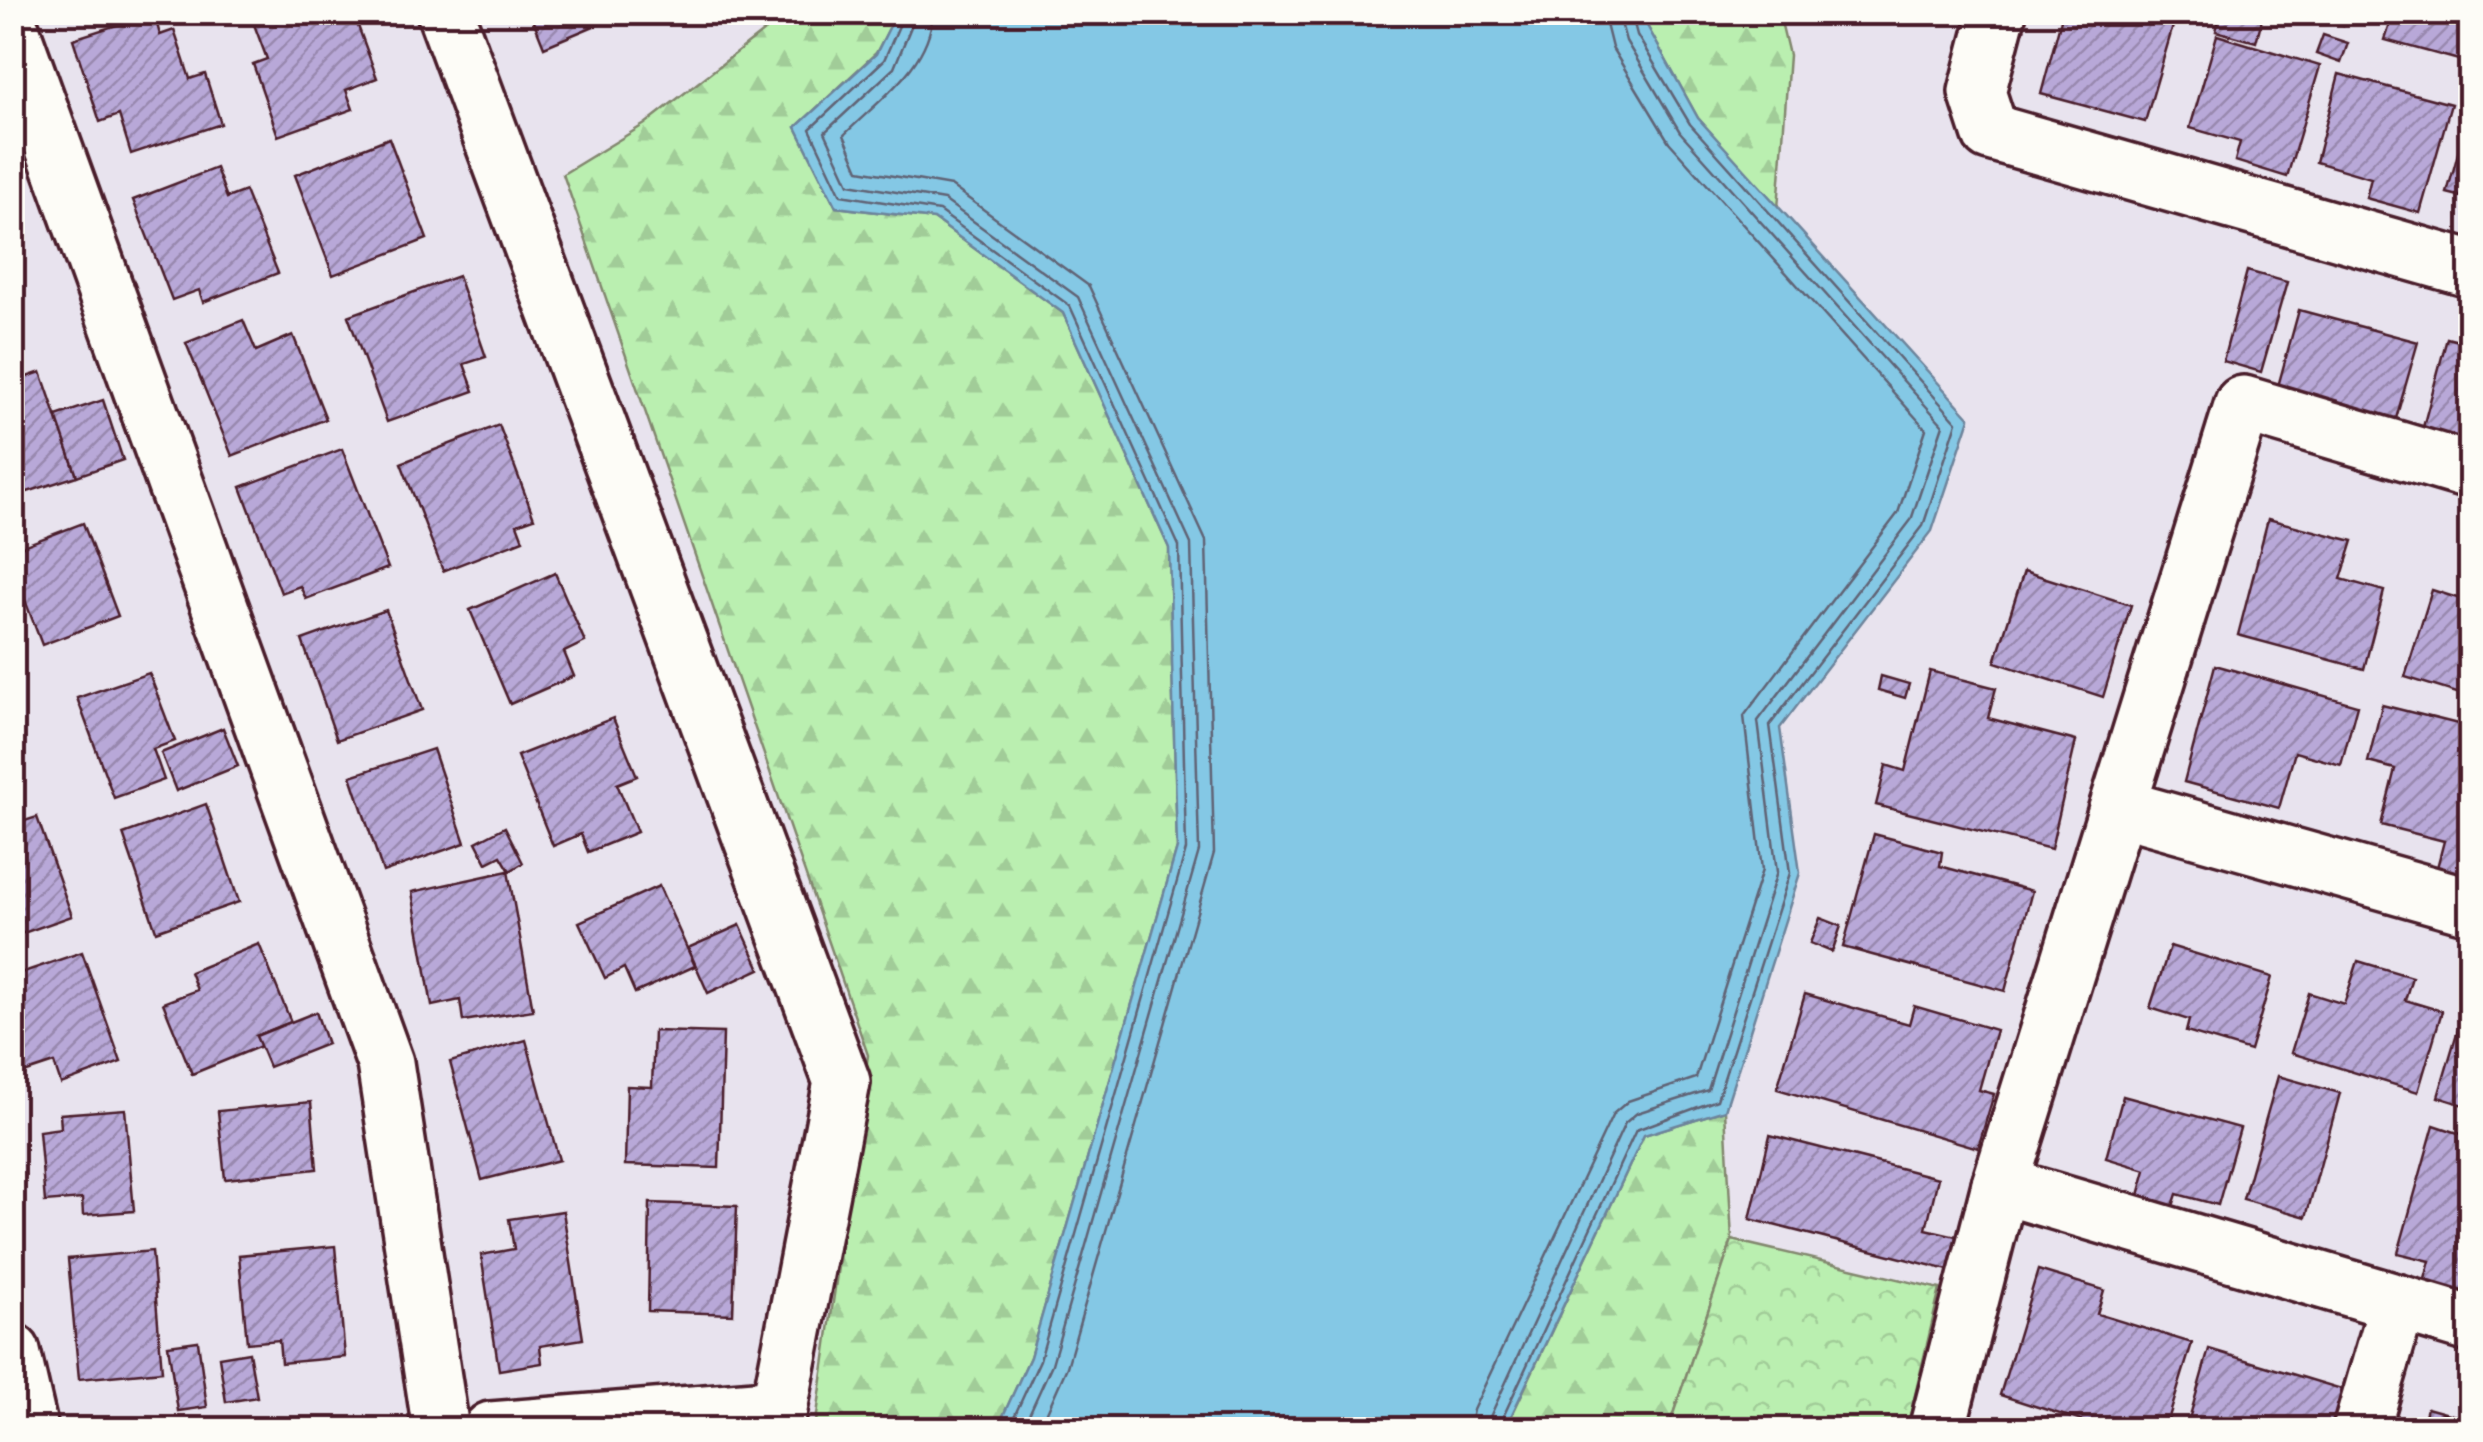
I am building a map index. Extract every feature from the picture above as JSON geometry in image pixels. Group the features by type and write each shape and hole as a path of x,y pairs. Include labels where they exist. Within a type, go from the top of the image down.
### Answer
{"street":[{"path":"445,12 842,1082 777,1418 491,1430"},
{"path":"1998,12 1977,92 1990,132 2470,269"},
{"path":"12,32 385,1063 441,1430"},
{"path":"1936,1430 2000,1186 2244,404 2470,471"},
{"path":"2118,807 2470,906"},
{"path":"2000,1186 2470,1324"},
{"path":"2360,1430 2398,1303"},
{"path":"12,1352 30,1430"}],"green space":[{"path":"779,13 897,13 876,53 796,127 836,207 934,219 1063,313 1169,548 1177,848 1030,1357 997,1429 815,1429 868,1055 563,174 645,124 777,21"},
{"path":"1640,13 1779,13 1789,55 1778,209 1698,118"},
{"path":"1725,1110 1732,1240 1668,1429 1505,1430 1644,1135"},
{"path":"1732,1240 1940,1289 1907,1429 1668,1429"}],"water":[{"path":"897,12 1640,13 1698,118 1970,418 1932,531 1780,728 1800,873 1725,1110 1644,1135 1505,1429 997,1429 1030,1357 1177,848 1169,548 1063,313 934,219 836,207 796,127 876,54"}],"building":[{"path":"268,12 332,12 335,18 353,12 377,78 346,90 353,109 278,136 253,64 267,59 252,19"},
{"path":"530,12 627,12 544,47"},
{"path":"2063,12 2153,12 2175,19 2145,122 2041,94"},
{"path":"2221,12 2262,19 2256,42 2216,31"},
{"path":"2301,12 2346,12 2343,25"},
{"path":"2394,12 2470,12 2470,63 2385,40"},
{"path":"154,13 160,35 174,30 190,79 205,74 221,124 131,154 119,115 100,122 73,39"},
{"path":"2217,35 2320,66 2287,177 2235,161 2240,142 2190,128"},
{"path":"2323,35 2348,43 2341,63 2316,54"},
{"path":"2339,74 2451,104 2420,213 2366,198 2371,178 2316,162"},
{"path":"2470,110 2470,199 2447,193"},
{"path":"389,138 427,239 333,275 295,175"},
{"path":"216,168 227,198 245,191 278,273 203,302 199,290 172,300 133,200"},
{"path":"2247,271 2287,282 2261,372 2223,361"},
{"path":"458,276 486,357 464,364 474,391 387,422 348,316"},
{"path":"2299,310 2418,342 2395,422 2277,390"},
{"path":"243,320 256,351 293,335 326,419 232,456 186,343"},
{"path":"2447,338 2470,344 2470,445 2422,431"},
{"path":"41,372 77,476 12,497 12,382"},
{"path":"103,400 123,460 77,476 56,416"},
{"path":"499,425 534,518 517,524 523,540 443,571 401,463"},
{"path":"342,449 388,568 306,599 300,586 281,593 241,487"},
{"path":"2268,519 2353,541 2341,579 2384,591 2364,669 2238,635"},
{"path":"83,523 118,616 42,645 12,566 12,550"},
{"path":"2024,571 2131,605 2103,697 1995,662"},
{"path":"555,573 585,642 564,652 574,676 510,704 470,610"},
{"path":"2432,590 2470,602 2470,697 2405,677"},
{"path":"386,610 422,710 337,740 302,640"},
{"path":"2215,665 2357,705 2341,765 2295,752 2279,808 2184,782"},
{"path":"1930,671 1996,688 1988,718 2076,741 2051,849 1876,805 1886,765 1905,771"},
{"path":"149,673 175,741 153,749 164,780 114,798 77,698"},
{"path":"1881,676 1909,684 1905,698 1878,690"},
{"path":"2382,705 2470,727 2470,888 2434,879 2444,841 2381,825 2395,769 2368,762"},
{"path":"613,718 637,776 617,784 637,832 588,852 581,834 553,846 517,756"},
{"path":"223,728 238,766 176,791 161,753"},
{"path":"433,749 465,843 383,872 351,776"},
{"path":"206,804 239,902 156,931 123,834"},
{"path":"37,817 72,916 12,937 12,825"},
{"path":"505,827 523,863 510,871 501,856 487,863 476,842"},
{"path":"1874,834 1942,852 1940,866 2032,891 2005,991 1843,947"},
{"path":"508,871 533,1010 463,1021 460,1000 432,1006 412,892"},
{"path":"659,886 695,966 635,993 624,968 605,978 579,922"},
{"path":"1820,918 1841,926 1832,952 1810,943"},
{"path":"740,925 760,969 708,993 688,948"},
{"path":"259,944 291,1022 256,1036 261,1046 192,1074 163,1003 197,990 190,972"},
{"path":"2170,946 2272,977 2250,1051 2186,1032 2189,1020 2150,1008"},
{"path":"82,952 121,1062 61,1084 54,1063 12,1077 12,976"},
{"path":"2358,961 2412,977 2405,1000 2442,1011 2418,1092 2291,1053 2309,993 2344,1004"},
{"path":"1805,994 1909,1024 1914,1006 1996,1030 1979,1090 1994,1094 1978,1148 1777,1089"},
{"path":"2464,1009 2470,1011 2470,1107 2438,1097"},
{"path":"316,1012 327,1044 269,1067 256,1036"},
{"path":"654,1031 723,1033 719,1168 625,1165 627,1086 652,1087"},
{"path":"526,1040 559,1160 482,1180 450,1062"},
{"path":"2278,1076 2340,1093 2306,1217 2243,1199"},
{"path":"2123,1096 2240,1128 2218,1205 2177,1194 2172,1209 2138,1199 2146,1170 2106,1158"},
{"path":"311,1102 317,1169 225,1179 218,1111"},
{"path":"125,1109 134,1211 83,1215 82,1199 45,1202 39,1131 61,1128 60,1114"},
{"path":"2434,1125 2470,1137 2470,1304 2422,1290 2430,1261 2398,1253"},
{"path":"1770,1135 1938,1178 1926,1229 1956,1236 1948,1270 1750,1219"},
{"path":"650,1203 737,1206 733,1314 648,1311"},
{"path":"563,1211 583,1339 540,1346 542,1363 499,1370 481,1255 514,1249 509,1219"},
{"path":"335,1246 345,1357 281,1363 279,1340 247,1343 239,1255"},
{"path":"152,1251 162,1371 79,1379 68,1259"},
{"path":"2038,1270 2104,1290 2097,1314 2192,1343 2165,1430 2110,1430 2000,1395"},
{"path":"198,1341 207,1407 178,1411 168,1345"},
{"path":"2209,1349 2355,1393 2344,1430 2186,1430"},
{"path":"249,1352 257,1397 226,1402 219,1357"},
{"path":"2427,1408 2470,1420 2470,1430 2421,1430"}]}
